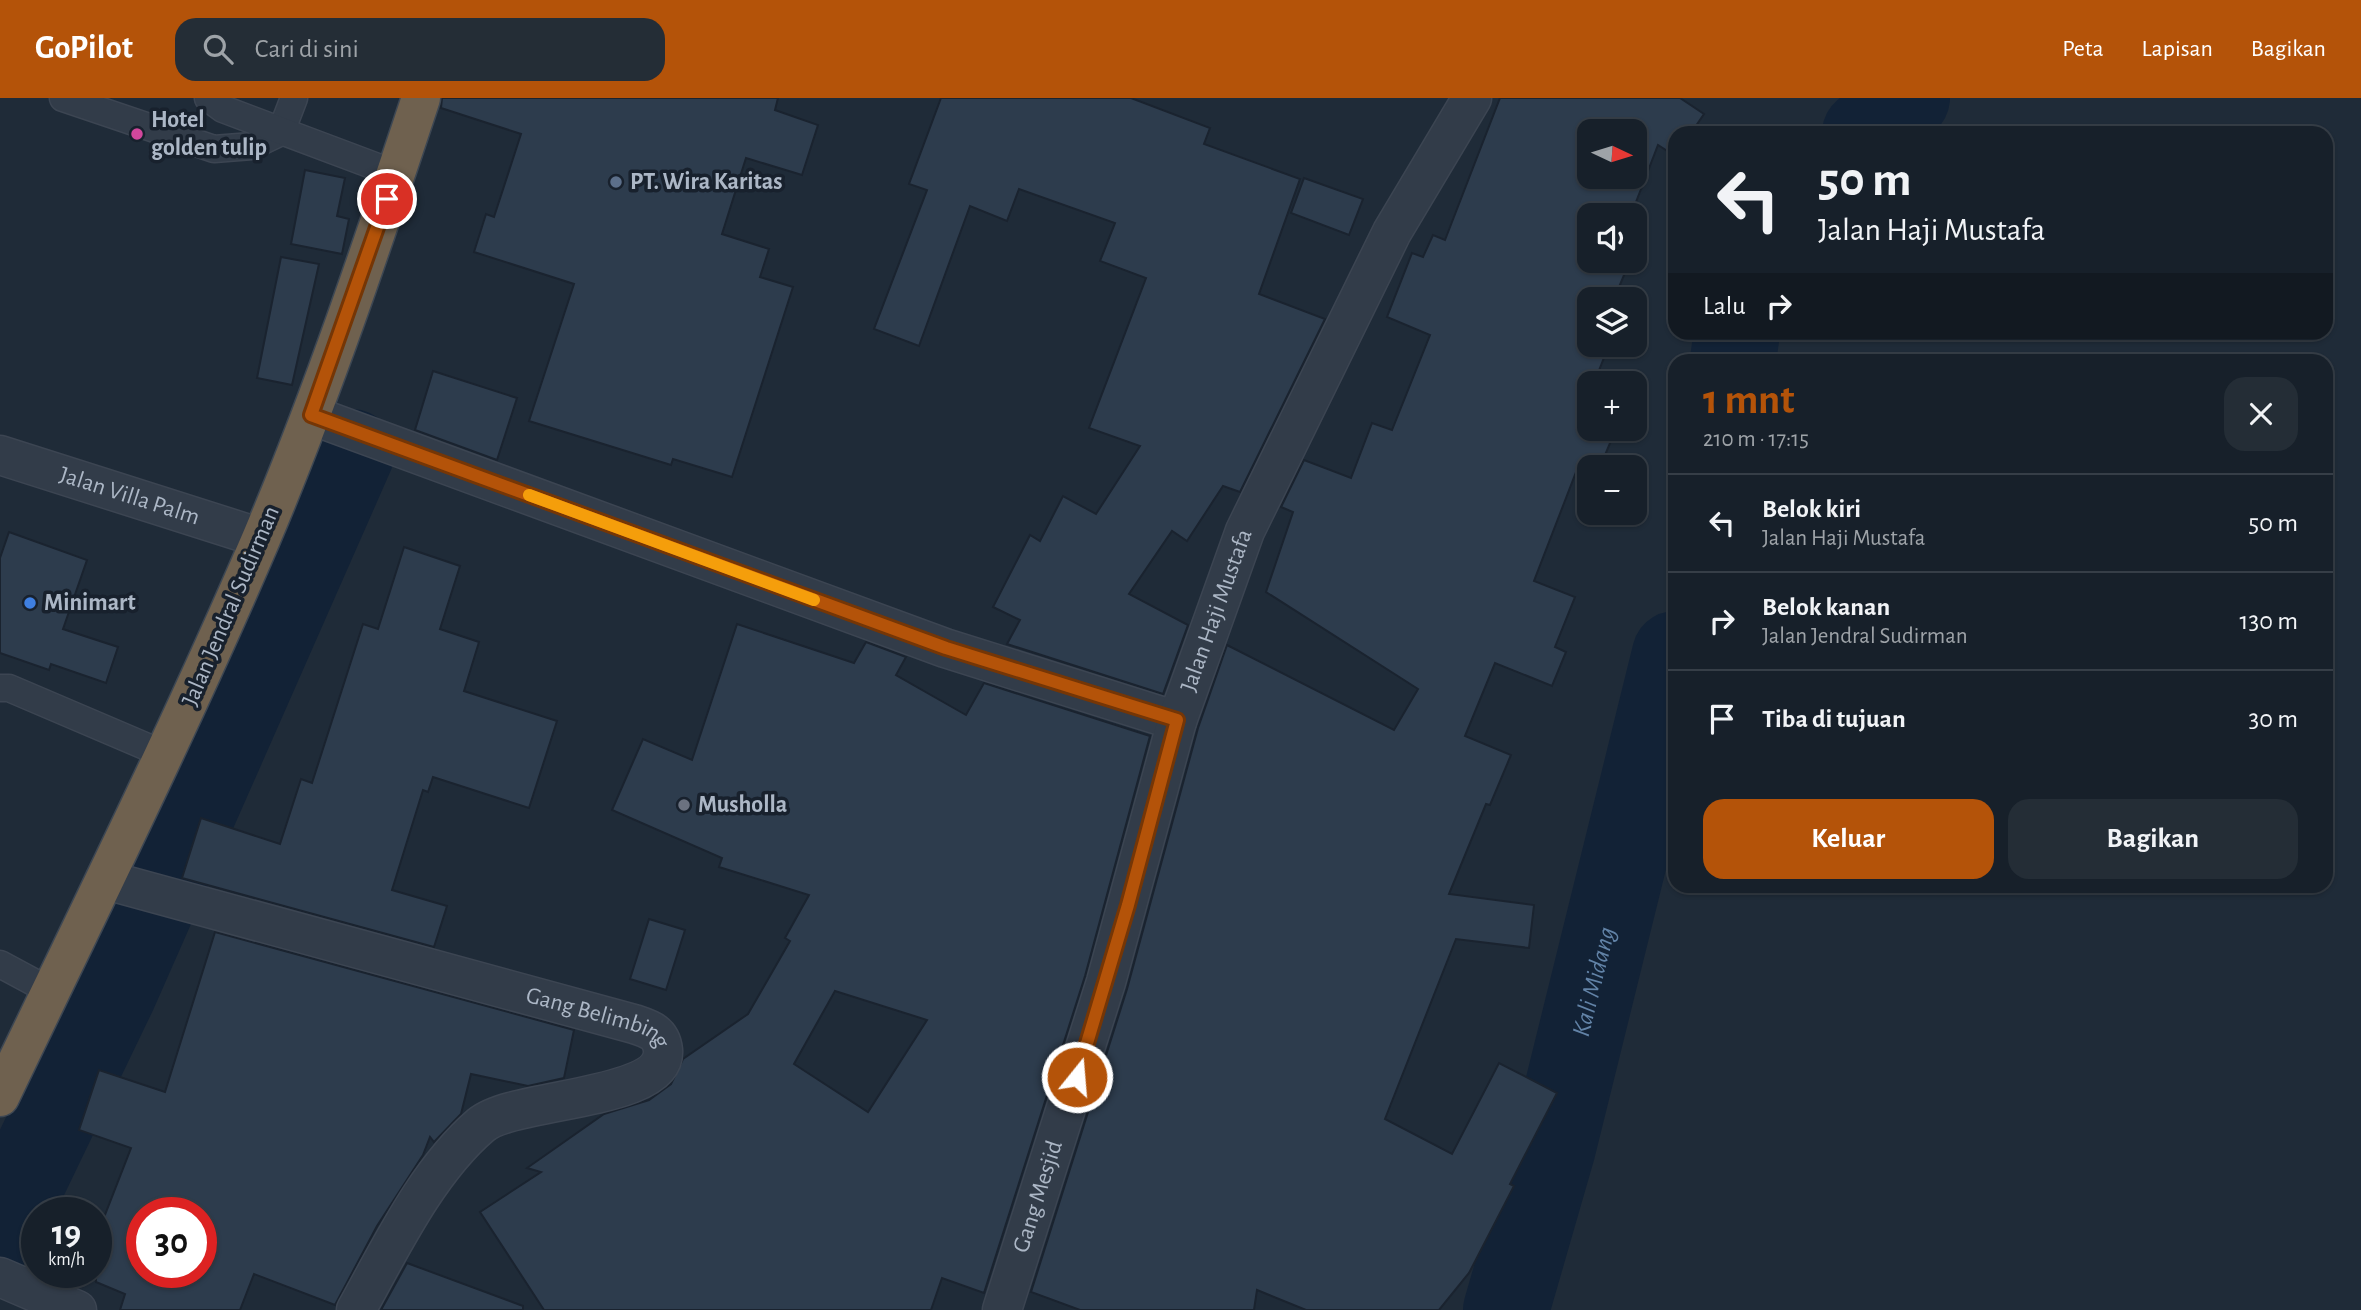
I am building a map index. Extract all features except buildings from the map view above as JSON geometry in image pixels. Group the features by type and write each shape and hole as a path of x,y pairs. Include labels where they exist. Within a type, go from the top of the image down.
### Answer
{"highway":[{"name":"Jalan Jendral Sudirman","path":"0,1097 10,1053 52,992 166,755 261,538 311,415 421,98"}],"street":[{"name":"Jalan Haji Mustafa","path":"311,415 946,648 1177,720 1245,531 1298,419 1392,233 1472,98"},
{"name":"Jalan Villa Palm","path":"0,455 261,538"},
{"name":"Gang Mesjid","path":"1002,1310 1106,982 1177,720"},
{"name":"Gang Belimbing","path":"106,880 634,1024 654,1031 662,1041 663,1054 657,1069 626,1087 515,1108 494,1115 479,1126 451,1158 405,1222 356,1310"},
{"path":"0,1277 77,1310"}],"lane":[{"path":"62,98 214,149 252,146 281,132 294,98"},
{"path":"208,98 223,109 396,174"},
{"path":"0,688 9,688 166,755"},
{"path":"0,964 52,992"}],"waterway":[{"name":"Kali Midang","path":"1873,126 1907,98"},
{"name":"Kali Midang","path":"1734,354 1736,340"},
{"path":"0,1229 115,990 352,452"},
{"name":"Kali Midang","path":"1506,1310 1553,1147 1668,682"}],"slow traffic":[{"path":"529,495 814,600"}],"place":[{"name":"Hotel golden tulip","path":"137,134"},
{"name":"PT. Wira Karitas","path":"616,182"},
{"name":"Minimart","path":"30,603"},
{"name":"Musholla","path":"684,805"}],"route":[{"path":"387,199 311,415 946,648 1177,720 1128,905 1077,1077"}]}
